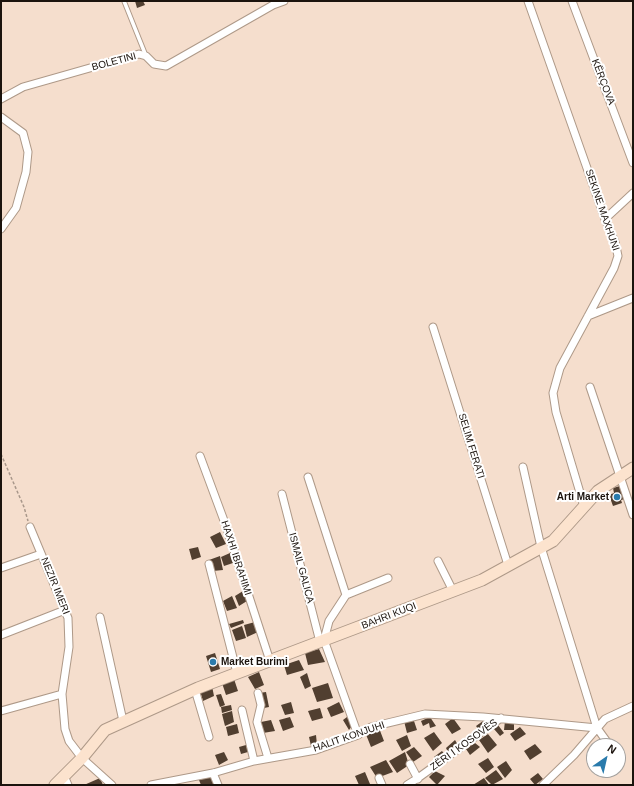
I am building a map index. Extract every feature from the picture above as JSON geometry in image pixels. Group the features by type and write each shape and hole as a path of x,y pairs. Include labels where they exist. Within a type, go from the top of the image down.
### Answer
{"street":[{"name":"BOLETINI","path":"1,99 23,87 139,54 146,56 154,64 166,66 273,5 284,1"},
{"name":"SEKINE MAXHUNI","path":"528,1 605,219 615,242 618,256 614,268 560,368 553,393 556,412 584,506"},
{"name":"KËRÇOVA","path":"572,1 633,163"},
{"path":"1,118 23,133 28,152 26,172 16,208 1,228"},
{"path":"605,219 633,193"},
{"path":"588,316 633,298"},
{"name":"SELIM FERATI","path":"434,327 508,566"},
{"path":"590,387 619,478 633,515"},
{"name":"HAXHI IBRAHIMI","path":"200,456 226,526 270,661"},
{"path":"523,467 541,547 597,728 604,738"},
{"name":"BAHRI KUQI","path":"55,785 66,781 82,758 105,730 198,688 482,580 508,566 553,541 598,491 633,468"},
{"path":"308,477 346,595"},
{"name":"ISMAIL GALICA","path":"282,494 322,641 358,735"},
{"name":"NEZIR IMERI","path":"30,527 68,618 69,647 62,694 65,729 69,741 82,758 112,785"},
{"path":"1,568 41,554"},
{"path":"438,561 453,591"},
{"path":"209,564 237,673"},
{"path":"322,641 329,621 346,595 388,578"},
{"path":"1,634 65,610"},
{"path":"100,617 123,722"},
{"path":"198,688 196,693 209,737"},
{"path":"258,693 261,705 257,722 268,758"},
{"path":"1,711 62,694"},
{"path":"542,785 574,755 605,719 633,706"},
{"path":"242,710 254,761"},
{"name":"HALIT KONJUHI","path":"151,785 213,773 268,758 316,750 358,735 371,727 425,714 501,718 597,728"},
{"name":"ZËRI I KOSOVËS","path":"407,785 501,718"},
{"path":"409,765 416,780"},
{"path":"213,773 218,785"}],"lane":[{"path":"124,1 146,56"}],"path":[{"path":"1,454 24,507 30,527"}],"building":[{"path":"135,1 143,1 145,5 137,8"},
{"name":"Arti Market","path":"620,486 625,499 621,500 622,503 613,506 609,495 614,493 613,488"},
{"path":"220,532 226,544 216,548 210,537"},
{"path":"198,547 201,557 192,560 189,549"},
{"path":"230,553 233,563 224,566 221,557"},
{"path":"220,556 223,570 213,571 209,560"},
{"path":"243,591 247,601 239,606 235,596"},
{"path":"232,596 237,608 227,611 223,601"},
{"path":"243,620 244,623 231,628 229,624"},
{"path":"255,622 258,632 247,637 244,625"},
{"path":"242,626 246,638 236,641 232,630"},
{"path":"319,649 325,662 308,665 305,653"},
{"name":"Market Burimi","path":"215,653 220,669 211,672 206,656"},
{"path":"299,660 304,670 287,675 284,665"},
{"path":"259,672 264,685 255,689 248,677"},
{"path":"307,673 311,686 305,689 300,677"},
{"path":"234,679 238,691 226,695 222,683"},
{"path":"328,683 333,698 317,702 312,688"},
{"path":"212,686 214,696 203,701 200,691"},
{"path":"266,692 269,707 264,708 259,693"},
{"path":"221,694 225,705 220,707 216,695"},
{"path":"291,702 294,713 285,715 281,705"},
{"path":"339,702 344,712 331,717 327,708"},
{"path":"231,705 232,710 222,713 221,707"},
{"path":"320,708 323,718 312,721 308,711"},
{"path":"232,711 234,722 225,726 222,714"},
{"path":"290,717 294,727 283,731 279,720"},
{"path":"347,717 352,726 349,730 343,720"},
{"path":"430,717 436,726 430,728 429,723 423,726 421,721"},
{"path":"413,718 417,730 407,733 404,721"},
{"path":"453,718 461,729 452,734 445,724"},
{"path":"271,720 275,731 263,733 261,722"},
{"path":"483,721 486,725 479,730 476,726"},
{"path":"505,721 514,722 514,730 504,730"},
{"path":"237,724 239,733 228,736 226,727"},
{"path":"498,725 504,733 500,736 494,729"},
{"path":"520,727 526,734 515,741 510,734"},
{"path":"379,728 384,741 371,747 365,732"},
{"path":"434,732 442,743 433,751 424,738"},
{"path":"488,734 497,745 488,753 479,740"},
{"path":"316,735 317,745 311,746 309,737"},
{"path":"407,735 411,746 402,751 396,740"},
{"path":"455,740 458,745 448,752 446,748"},
{"path":"475,743 480,747 470,755 466,749"},
{"path":"535,744 542,752 530,760 524,751"},
{"path":"246,745 248,752 241,754 239,747"},
{"path":"414,747 422,756 413,762 406,752"},
{"path":"442,751 445,755 437,760 434,757"},
{"path":"224,752 228,760 219,765 215,755"},
{"path":"405,752 409,765 397,773 389,761"},
{"path":"488,758 494,767 486,773 478,764"},
{"path":"386,760 393,772 377,778 370,767"},
{"path":"506,761 512,770 505,778 497,767"},
{"path":"496,770 503,779 492,785 485,778"},
{"path":"435,771 445,776 437,785 429,777"},
{"path":"365,772 370,784 359,785 355,776"},
{"path":"538,773 543,779 535,785 530,779"},
{"path":"211,777 214,785 201,785 199,780"},
{"path":"100,778 103,785 84,785"},
{"path":"484,778 489,785 473,785"}],"place":[{"name":"Arti Market","path":"617,497"},
{"name":"Market Burimi","path":"213,662"}]}
